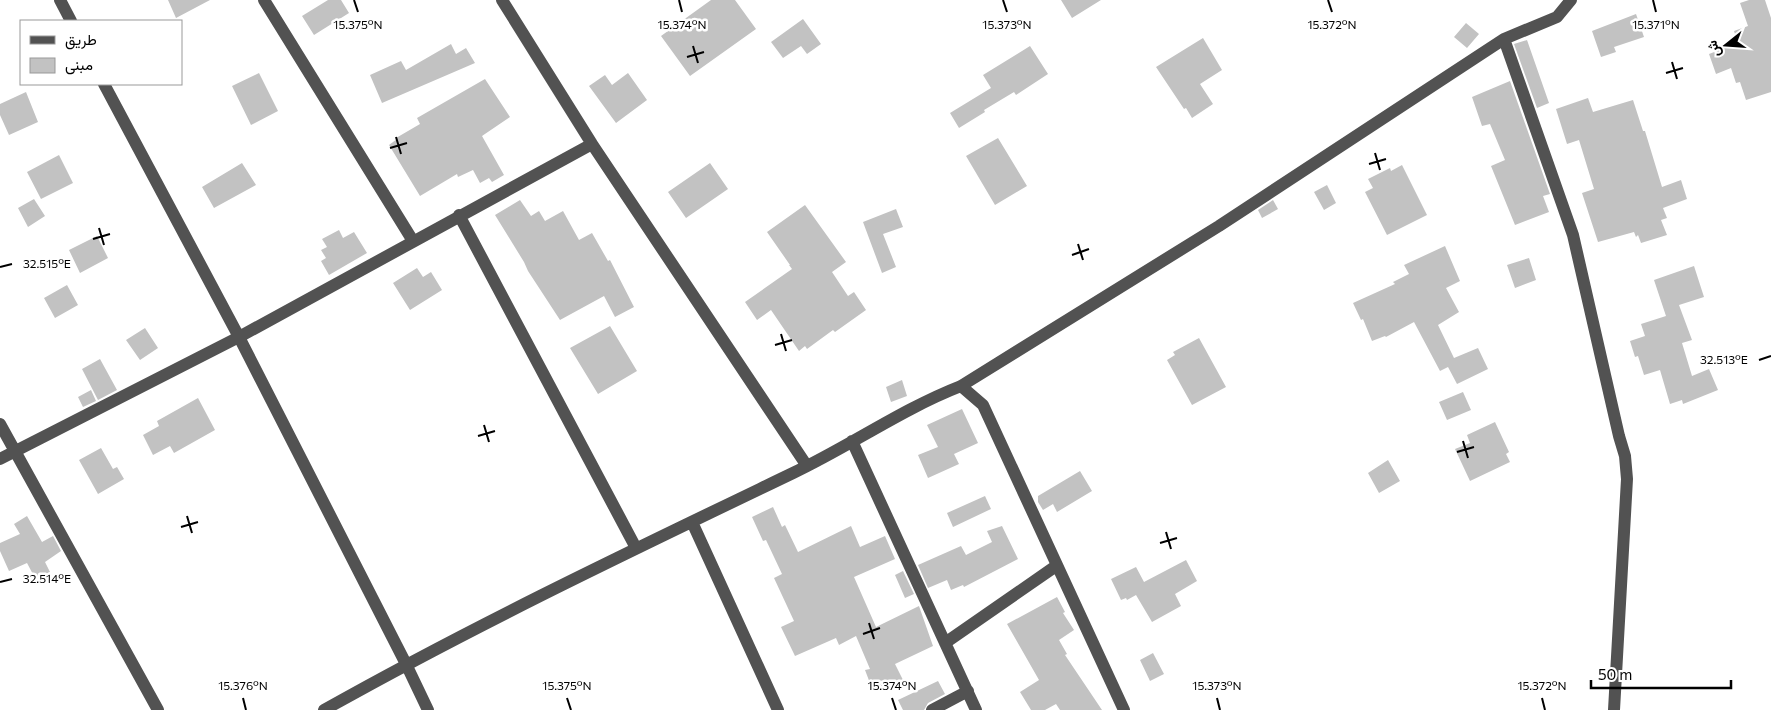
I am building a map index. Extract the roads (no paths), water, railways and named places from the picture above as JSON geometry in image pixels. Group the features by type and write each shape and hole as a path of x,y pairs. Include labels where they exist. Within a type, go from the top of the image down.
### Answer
{"street":[{"path":"60,0 70,20"},
{"path":"264,0 413,241"},
{"path":"502,0 592,144 807,466"},
{"path":"324,710 406,664 636,548 807,466 936,396 961,386 1219,226 1504,39 1557,17 1571,0"},
{"path":"1504,39 1572,234 1625,456 1627,479 1614,710"},
{"path":"105,85 239,337 428,710"},
{"path":"0,459 239,337 592,144"},
{"path":"459,216 636,548"},
{"path":"961,386 983,405 1124,710"},
{"path":"0,424 158,710"},
{"path":"852,441 976,710"},
{"path":"692,522 778,710"},
{"path":"945,643 1056,566"},
{"path":"932,710 968,691"}]}
